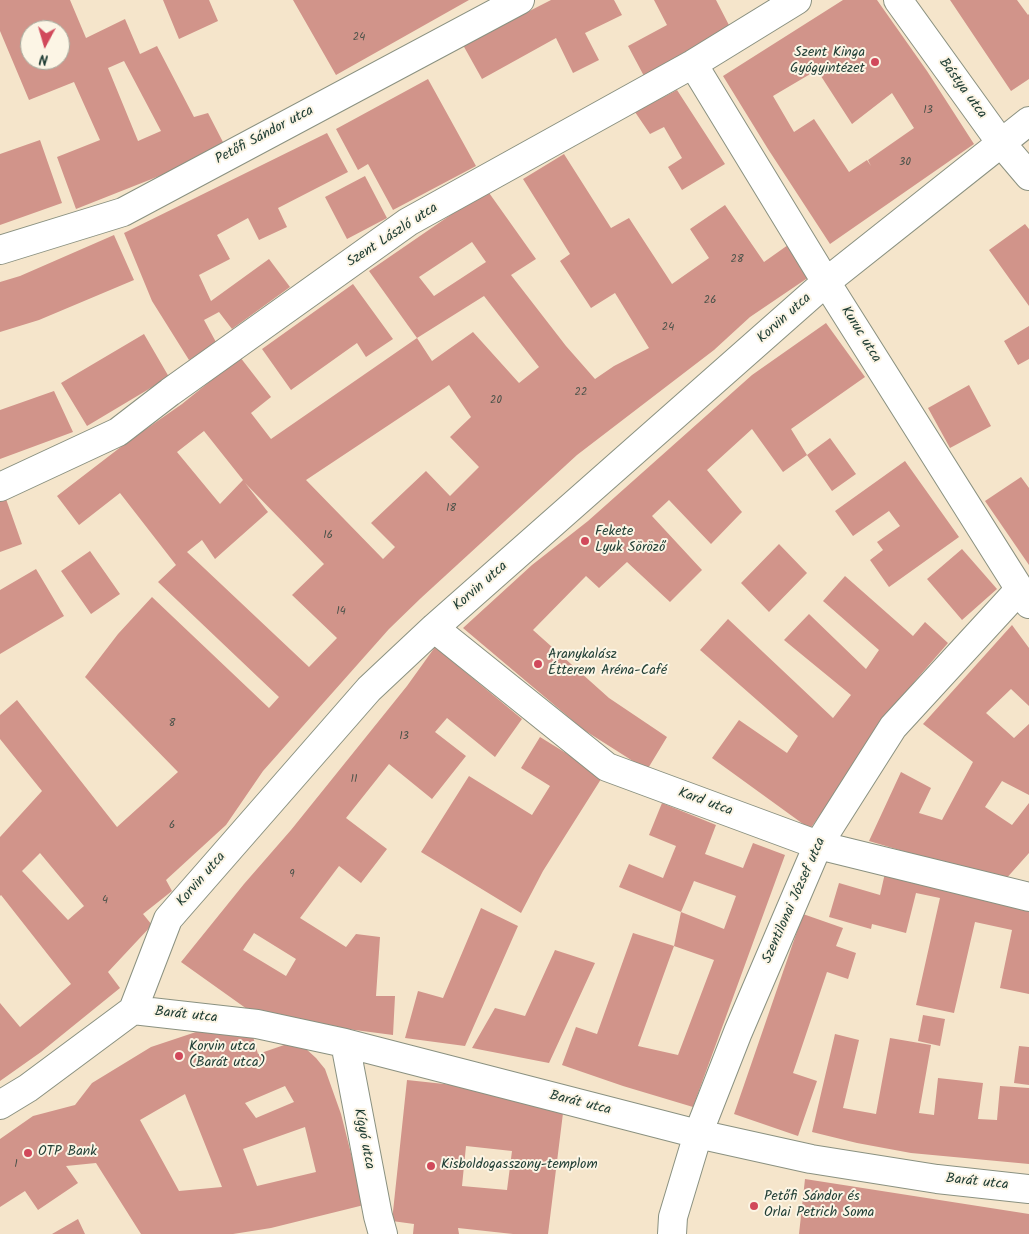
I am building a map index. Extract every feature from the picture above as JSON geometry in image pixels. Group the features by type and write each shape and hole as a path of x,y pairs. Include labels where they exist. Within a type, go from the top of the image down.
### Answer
{"street":[{"name":"Petőfi Sándor utca","path":"0,250 123,212 520,0"},
{"name":"Szent László utca","path":"0,487 118,432 170,392 408,222 693,64 797,0"},
{"name":"Bástya utca","path":"898,0 1000,143 1029,176"},
{"name":"Kuruc utca","path":"693,64 826,282 1024,597"},
{"name":"Korvin utca","path":"133,1010 168,919 369,689 434,628 826,282 1029,122"},
{"name":"Szentilonai József utca","path":"672,1234 673,1217 698,1134 738,1032 818,845 893,727 1024,597"},
{"name":"Kard utca","path":"434,628 607,766 818,845 1025,890"},
{"name":"Barát utca","path":"133,1010 257,1024 345,1044 698,1134 821,1160 937,1179 1029,1189"},
{"path":"0,1106 28,1088 133,1010"},
{"name":"Kígyó utca","path":"345,1044 378,1216 378,1233"}],"building":[{"path":"0,0 70,0 86,38 125,19 140,54 157,46 194,117 208,113 224,144 177,169 76,209 57,157 100,140 74,82 29,100 0,31","holes":["124,61 161,131 138,141 108,68"]},
{"path":"163,0 209,0 218,21 179,39"},
{"path":"293,0 469,0 336,75"},
{"path":"551,0 614,0 622,15 585,33 599,60 573,73 556,38 482,79 463,45"},
{"path":"654,0 716,0 731,29 644,76 628,46 667,25"},
{"path":"843,0 877,0 927,71 974,144 830,244 723,76","holes":["817,70 852,124 892,93 914,128 868,160 871,166 867,160 849,172 814,119 794,132 773,96"]},
{"path":"950,0 1017,0 1029,14 1029,79 1011,91"},
{"path":"428,79 476,166 393,210 368,164 358,170 336,129"},
{"path":"677,90 725,164 682,190 668,167 682,158 664,127 650,134 635,112"},
{"path":"327,133 348,172 278,208 287,227 259,240 248,218 217,235 230,259 199,275 211,301 269,259 290,287 232,329 219,312 204,320 217,344 189,360 152,301 124,233"},
{"path":"40,140 62,203 0,225 0,154"},
{"path":"564,154 611,228 629,218 672,284 709,258 690,229 725,205 764,262 788,245 809,277 750,317 714,350 577,455 389,629 263,771 226,825 166,880 172,891 143,914 152,925 108,972 120,988 41,1052 0,1081 0,1003 20,1027 71,984 0,896 0,837 42,791 0,739 0,715 17,700 117,827 178,772 85,677 118,634 152,597 269,708 279,697 158,582 176,565 120,493 79,525 57,496 126,443 182,404 240,357 271,397 251,413 271,439 417,338 369,271 487,190 536,259 511,275 566,346 595,379 614,366 649,348 615,293 591,308 560,261 570,254 523,179","holes":["472,242 486,262 434,296 419,277","484,296 539,367 519,383 473,332 432,361 417,338","449,385 471,417 450,437 479,467 450,496 426,471 371,523 395,547 383,559 306,480","204,431 243,480 220,504 177,452","245,483 324,564 292,595 337,638 309,667 187,552 202,540 215,559 268,512","40,853 84,906 68,920 22,871"]},
{"path":"365,176 387,218 347,239 325,197"},
{"path":"1025,224 1029,229 1029,306 989,250"},
{"path":"114,235 134,280 39,320 0,332 0,282 20,276"},
{"path":"353,284 393,339 366,357 357,343 291,390 262,349"},
{"path":"826,323 865,377 791,429 807,455 783,472 752,429 707,470 742,512 711,544 669,500 652,516 702,570 670,602 627,562 599,588 586,576 533,630 609,698 667,737 647,770 584,730 463,628 532,565 588,521 752,375"},
{"path":"1029,326 1029,359 1018,365 1004,341"},
{"path":"144,334 169,377 87,426 61,383"},
{"path":"969,385 991,426 950,448 928,408"},
{"path":"54,391 73,432 0,459 0,410"},
{"path":"830,438 856,474 832,491 807,455"},
{"path":"905,461 959,537 889,587 870,560 883,550 877,542 900,526 889,511 853,536 835,511"},
{"path":"1021,477 1029,488 1029,565 985,501"},
{"path":"6,499 22,544 0,552 0,501"},
{"path":"779,544 807,573 769,612 741,583"},
{"path":"962,549 997,589 962,620 927,579"},
{"path":"90,551 120,594 91,614 61,571"},
{"path":"36,569 64,616 0,654 0,590"},
{"path":"845,576 913,636 925,622 948,643 915,681 810,829 712,758 739,720 787,753 798,736 700,650 728,619 833,718 851,695 784,640 809,614 866,669 879,650 823,601"},
{"path":"1012,625 1029,648 1029,706 1011,689 986,713 1014,738 1029,724 1029,795 1002,781 985,807 1012,825 1029,803 1029,853 1004,881 869,841 901,772 931,788 919,813 942,820 973,762 923,724"},
{"path":"435,647 522,719 495,757 447,718 435,732 466,756 432,799 389,764 346,818 387,849 361,883 339,866 300,918 346,947 356,934 380,937 376,996 395,996 393,1035 309,1024 254,1014 181,962 407,686","holes":["254,933 296,959 286,976 243,950"]},
{"path":"540,737 603,776 543,871 521,913 421,852 469,776 532,815 550,786 521,768"},
{"path":"662,803 716,825 705,854 743,868 753,843 785,855 693,1107 562,1065 576,1027 597,1034 633,933 674,946 681,912 619,887 629,864 663,878 676,846 649,835","holes":["694,881 736,896 724,929 681,912","674,946 714,960 678,1055 638,1046"]},
{"path":"885,873 1029,908 1029,994 1000,988 1012,930 975,922 954,1013 916,1005 940,898 916,893 906,933 872,924 871,929 829,917 839,883 880,895"},
{"path":"481,908 518,926 465,1046 405,1038 418,991 443,998"},
{"path":"803,914 843,928 836,946 856,953 848,979 827,972 793,1073 817,1081 798,1136 734,1114"},
{"path":"555,950 595,963 549,1063 472,1048 495,1008 525,1016"},
{"path":"923,1015 945,1019 940,1046 918,1041"},
{"path":"202,1030 252,1033 258,1054 290,1043 305,1048 325,1069 341,1114 364,1205 271,1228 233,1234 141,1234 96,1163 66,1166 78,1183 38,1210 25,1191 0,1207 0,1139 33,1116 75,1105 92,1083 151,1047","holes":["285,1086 294,1102 256,1118 245,1103","185,1094 222,1187 179,1191 140,1120","305,1127 316,1172 257,1186 243,1149"]},
{"path":"835,1034 859,1040 843,1108 876,1114 890,1038 931,1045 919,1113 934,1115 938,1078 983,1083 978,1119 997,1120 1000,1086 1029,1088 1029,1164 911,1153 812,1132"},
{"path":"1019,1046 1029,1047 1029,1085 1014,1083"},
{"path":"407,1080 472,1087 564,1105 548,1234 513,1234 458,1228 459,1234 413,1234 414,1224 392,1221","holes":["466,1146 512,1151 507,1190 462,1186"]},
{"path":"805,1179 1029,1214 1029,1234 799,1234"},
{"path":"78,1219 85,1234 52,1234"}],"place":[{"name":"Szent Kinga Gyógyintézet","path":"875,62"},
{"name":"Fekete Lyuk Söröző","path":"585,541"},
{"name":"Aranykalász Étterem Aréna-Café","path":"538,664"},
{"name":"Korvin utca (Barát utca)","path":"179,1056"},
{"name":"OTP Bank","path":"28,1153"},
{"name":"Kisboldogasszony-templom","path":"431,1166"},
{"name":"Petőfi Sándor és Orlai Petrich Soma","path":"754,1206"}]}
